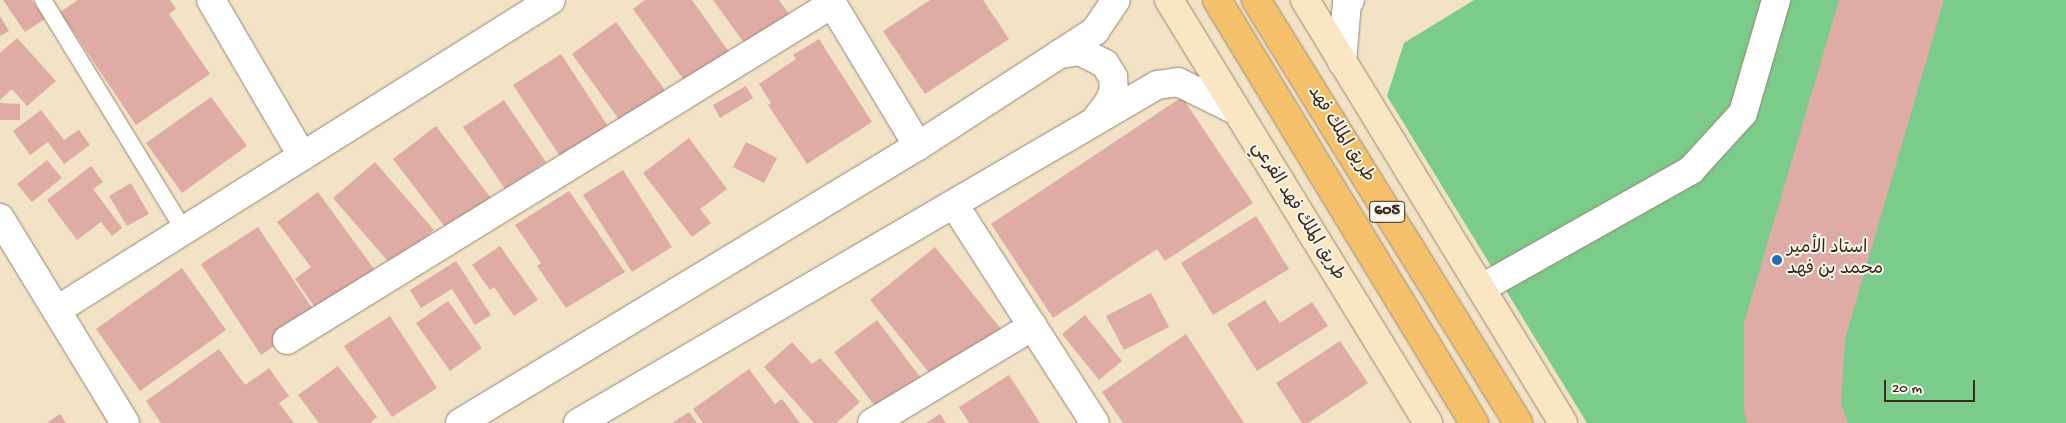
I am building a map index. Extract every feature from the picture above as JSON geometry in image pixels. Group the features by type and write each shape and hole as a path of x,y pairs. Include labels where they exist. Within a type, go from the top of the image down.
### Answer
{"highway":[{"name":"طريق الملك فهد","path":"1216,0 1474,423"},
{"name":"طريق الملك فهد","path":"1256,0 1518,423"}],"main road":[{"name":"طريق الملك فهد الفرعي","path":"1169,0 1233,109 1428,423"},
{"path":"1305,0 1563,423"}],"street":[{"path":"211,0 302,156"},
{"path":"57,310 551,0"},
{"path":"460,423 918,146 1095,31 1116,0"},
{"path":"1342,62 1347,4 1350,0"},
{"path":"1482,288 1691,170 1743,113 1776,0"},
{"path":"287,340 831,2 918,146"},
{"path":"1059,54 1080,51 1105,64 1113,77 1114,90 1109,102 1097,118"},
{"path":"578,423 955,206 1097,118 1157,85 1178,82 1233,109"},
{"path":"955,206 1095,423"},
{"path":"0,218 125,423"},
{"path":"872,423 1032,326"}],"lane":[{"path":"44,0 184,230"}],"green space":[{"name":"استاد الأمير محمد بن فهد","path":"1474,0 2066,0 2066,423 1587,423 1387,96 1404,43"}],"building":[{"path":"3,0 32,0 45,19 25,32"},
{"path":"78,0 170,0 176,9 169,14 210,74 136,125 60,12"},
{"path":"645,0 692,0 734,59 691,90 633,9"},
{"path":"713,0 779,0 791,17 748,48"},
{"path":"930,0 983,0 1009,39 925,94 883,31"},
{"path":"1839,0 1944,0 1845,339 1841,404 1848,423 1747,423 1744,411 1744,323"},
{"path":"0,16 9,31 0,36"},
{"path":"616,22 669,96 625,128 572,54"},
{"path":"17,38 56,81 27,106 12,89 0,100 0,53"},
{"path":"819,39 872,122 807,164 768,105 771,103 759,84 796,59 793,55"},
{"path":"561,54 611,131 563,161 513,85"},
{"path":"746,86 753,98 720,118 713,105"},
{"path":"211,97 247,146 182,193 146,143"},
{"path":"1182,97 1253,203 1165,261 1157,249 1053,318 991,224"},
{"path":"504,100 546,162 505,189 463,127"},
{"path":"0,103 20,104 20,120 0,120"},
{"path":"41,110 64,140 79,130 90,145 64,164 48,142 30,155 13,131"},
{"path":"436,126 491,198 448,231 393,159"},
{"path":"689,138 727,189 700,209 711,223 692,237 643,173"},
{"path":"746,142 777,158 764,183 733,167"},
{"path":"47,160 62,178 32,202 17,184"},
{"path":"375,162 434,230 392,266 333,198"},
{"path":"91,166 103,182 93,189 122,228 112,236 101,222 77,240 47,200"},
{"path":"623,170 672,247 632,272 583,195"},
{"path":"131,183 149,214 127,226 109,196"},
{"path":"569,191 625,272 566,308 537,266 541,263 515,225"},
{"path":"318,192 379,276 322,317 295,279 311,267 277,222"},
{"path":"1256,216 1289,269 1213,315 1181,263"},
{"path":"258,227 318,317 261,355 201,264"},
{"path":"500,246 538,300 514,316 494,287 490,290 472,265"},
{"path":"935,247 1001,329 936,381 870,300"},
{"path":"456,261 491,315 475,325 452,289 421,308 410,290"},
{"path":"182,268 226,330 140,391 96,329"},
{"path":"1151,293 1169,327 1124,350 1106,316"},
{"path":"1265,300 1280,323 1312,302 1328,326 1257,371 1227,324"},
{"path":"448,301 482,348 450,371 416,323"},
{"path":"1085,315 1122,361 1099,380 1062,334"},
{"path":"390,316 437,388 392,417 344,346"},
{"path":"877,320 920,377 877,409 834,352"},
{"path":"1186,334 1244,423 1123,423 1102,392"},
{"path":"1340,341 1368,383 1308,423 1302,423 1276,383"},
{"path":"792,342 812,364 820,358 860,402 836,423 814,423 764,367"},
{"path":"219,349 245,385 269,368 289,396 279,403 294,423 161,423 146,401"},
{"path":"338,366 377,417 370,423 319,423 298,395"},
{"path":"749,369 775,404 782,399 800,423 703,423 693,409"},
{"path":"1009,375 1040,423 969,423 959,407"},
{"path":"689,412 697,423 672,423"},
{"path":"60,414 66,423 47,423"},
{"path":"940,414 946,423 926,423"}],"place":[{"name":"استاد الأمير محمد بن فهد","path":"1777,260"}]}
